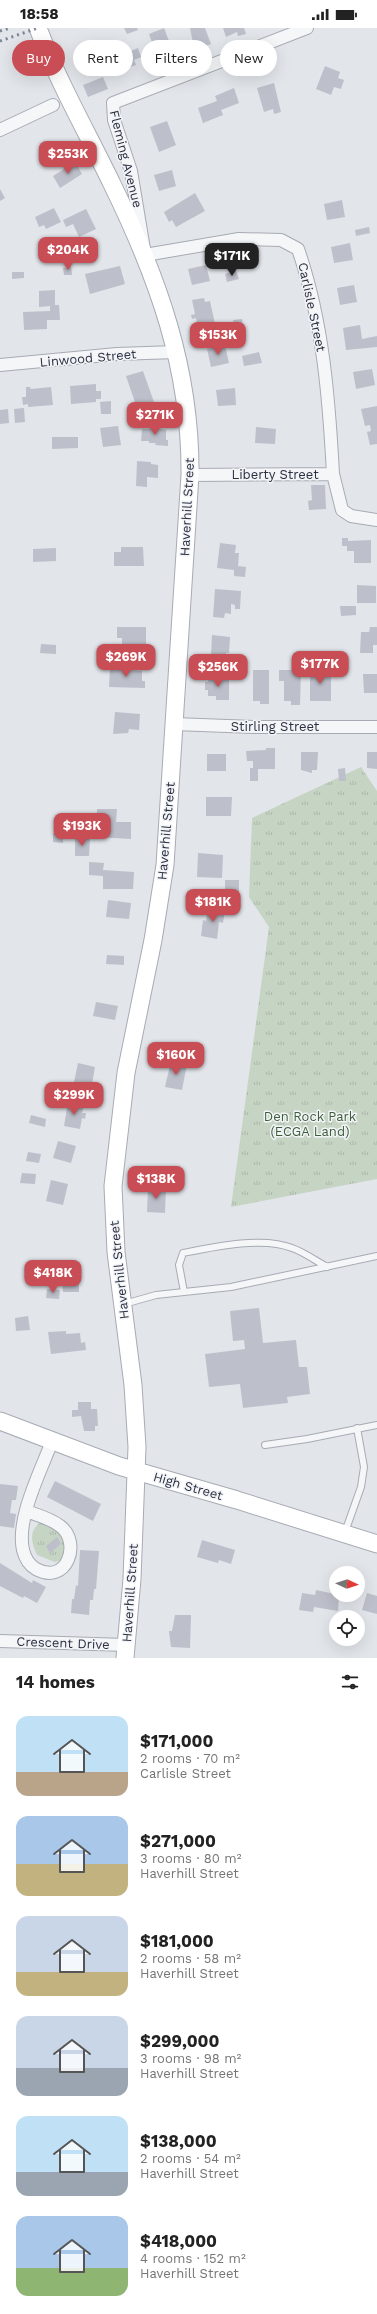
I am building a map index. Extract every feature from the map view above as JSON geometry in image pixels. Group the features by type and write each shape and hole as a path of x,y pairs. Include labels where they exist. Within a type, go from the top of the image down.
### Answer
{"main road":[{"name":"Haverhill Street","path":"38,28 53,66 145,255 159,289 176,352 189,429 190,475 165,865 154,940 126,1073 113,1186 116,1252 133,1385 137,1447 126,1651"},
{"name":"High Street","path":"0,1421 136,1471 377,1544"}],"street":[{"name":"Fleming Avenue","path":"145,255 132,171 114,120 113,102 307,28"},
{"path":"0,130 53,105"},
{"name":"Carlisle Street","path":"145,255 239,239 282,240 298,249 308,276 329,394 333,474"},
{"name":"Linwood Street","path":"0,365 117,354 176,352"},
{"name":"Liberty Street","path":"190,475 333,474 342,510 351,516 377,520"},
{"name":"Stirling Street","path":"174,724 254,727 377,727"},
{"path":"26,1511 51,1521 66,1532 70,1539 69,1556 65,1566 59,1572 51,1574 42,1572 29,1564 22,1549 26,1511 52,1441"},
{"name":"Crescent Drive","path":"0,1641 126,1651"}],"lane":[{"path":"184,1292 178,1265 182,1253 207,1248 262,1243 291,1247 327,1267"},
{"path":"123,1304 142,1298 231,1287 377,1256"},
{"path":"265,1444 307,1439 377,1425"},
{"path":"344,1533 361,1487 364,1467 357,1428"}],"green space":[{"name":"Den Rock Park (ECGA Land)","path":"361,767 377,791 377,1179 231,1207 269,927 249,897 252,818"},
{"path":"43,1520 67,1537 64,1559 55,1562 37,1555 33,1545 32,1536 35,1528"}],"building":[{"path":"124,28 137,28 138,30 127,34"},
{"path":"164,28 169,40 151,40 149,34"},
{"path":"190,28 205,28 210,40 192,40"},
{"path":"223,28 244,28 246,34 238,36 237,32 226,37"},
{"path":"138,48 141,57 134,60 136,65 133,66 133,50"},
{"path":"325,66 340,72 338,78 344,80 341,89 334,87 331,95 316,89"},
{"path":"103,77 108,89 88,97 83,85"},
{"path":"274,83 281,112 274,114 273,109 264,112 257,88"},
{"path":"234,88 239,103 221,110 223,115 203,123 198,108 217,101 215,96"},
{"path":"167,121 176,145 159,152 150,127"},
{"path":"75,162 82,174 60,188 53,176"},
{"path":"172,170 176,186 159,191 154,175"},
{"path":"0,189 5,198 0,201"},
{"path":"195,193 205,211 176,227 172,220 169,222 164,212"},
{"path":"342,200 345,217 327,220 324,204"},
{"path":"54,208 61,222 46,229 44,225 39,227 35,217"},
{"path":"86,209 96,229 79,237 73,224 66,227 63,220"},
{"path":"369,227 370,233 356,236 355,230"},
{"path":"350,243 353,260 334,263 331,247"},
{"path":"214,256 216,264 208,265 207,258"},
{"path":"206,265 210,281 192,285 188,269"},
{"path":"120,266 125,284 90,294 85,274"},
{"path":"71,267 72,275 64,275 63,268"},
{"path":"236,271 239,279 227,282 225,274"},
{"path":"12,272 24,272 24,278 12,279"},
{"path":"354,285 357,302 340,305 337,288"},
{"path":"55,290 55,305 59,305 60,320 47,320 47,329 24,330 23,312 50,311 50,306 39,307 39,291"},
{"path":"204,298 205,302 210,301 215,324 198,328 196,318 192,319 191,315 195,314 192,300"},
{"path":"242,319 243,326 235,328 233,320"},
{"path":"360,325 362,339 377,336 377,347 346,350 343,328"},
{"path":"225,345 229,363 211,367 207,349"},
{"path":"259,352 262,363 244,366 242,356"},
{"path":"372,369 375,385 356,389 353,372"},
{"path":"143,371 154,402 137,408 126,376"},
{"path":"96,384 96,391 101,391 101,399 96,399 96,402 71,404 70,386"},
{"path":"26,387 30,387 31,389 51,387 53,405 28,407 28,404 23,405 22,397 26,397"},
{"path":"235,388 236,405 218,406 216,390"},
{"path":"111,401 111,414 101,414 100,402"},
{"path":"377,406 377,444 370,445 367,432 371,431 370,425 365,426 361,409"},
{"path":"24,408 25,422 15,423 14,409"},
{"path":"8,409 9,423 0,424 0,410"},
{"path":"118,426 121,445 103,447 100,428"},
{"path":"150,427 166,430 166,440 168,440 168,446 155,445 156,443 149,443 149,441 141,441 142,429 150,429"},
{"path":"256,427 276,429 275,444 255,443"},
{"path":"52,437 78,437 78,448 52,449"},
{"path":"137,461 151,462 151,464 158,465 158,478 147,477 147,487 136,486"},
{"path":"311,485 325,485 326,509 309,510 308,501 312,500"},
{"path":"342,538 348,538 348,541 371,540 371,563 354,563 354,551 347,551 347,546 342,546"},
{"path":"220,543 236,545 235,553 239,553 238,566 246,567 245,577 234,576 234,570 217,568"},
{"path":"121,547 143,547 144,566 114,566 114,552 121,552"},
{"path":"56,548 56,561 33,562 33,549"},
{"path":"357,585 376,586 376,603 357,603"},
{"path":"215,589 241,591 240,609 235,609 235,605 231,604 231,614 225,613 224,618 213,617"},
{"path":"340,606 356,606 356,615 341,616"},
{"path":"117,627 146,627 146,645 122,645 122,638 117,638"},
{"path":"370,627 377,627 377,645 373,645 373,653 360,653 361,632 369,632"},
{"path":"212,635 230,637 229,653 226,653 226,660 214,659 214,655 211,655"},
{"path":"41,644 56,645 56,654 40,653"},
{"path":"110,667 128,667 128,670 142,671 142,681 145,681 145,688 109,687"},
{"path":"310,669 331,669 331,701 310,701"},
{"path":"253,670 269,670 269,704 260,704 260,701 253,701"},
{"path":"279,670 301,670 300,705 291,705 291,701 284,701 284,681 279,681"},
{"path":"363,674 377,674 377,693 364,693"},
{"path":"209,676 225,677 226,679 229,679 229,700 216,700 216,696 208,696 208,690 205,690 205,682 208,682"},
{"path":"115,712 140,714 139,730 129,729 128,733 113,734"},
{"path":"266,748 275,748 275,769 258,769 258,781 250,781 250,768 253,768 253,761 247,761 246,751 266,750"},
{"path":"301,752 318,752 317,770 312,770 312,773 301,770"},
{"path":"367,752 377,752 377,769 367,768"},
{"path":"207,754 226,754 226,771 207,771"},
{"path":"345,768 346,781 339,781 338,769"},
{"path":"206,797 232,797 231,816 206,816"},
{"path":"97,809 117,809 116,822 131,822 131,839 96,837"},
{"path":"53,833 63,834 63,843 53,842"},
{"path":"75,838 90,838 89,856 75,856"},
{"path":"198,853 223,855 222,878 197,877"},
{"path":"89,862 104,863 103,870 134,872 133,889 103,889 103,876 89,875"},
{"path":"225,880 239,880 239,893 225,893"},
{"path":"108,900 131,903 129,919 106,917"},
{"path":"208,907 225,909 223,923 219,922 217,939 201,936 203,920 206,921"},
{"path":"107,955 124,956 124,965 106,964"},
{"path":"96,1002 118,1006 115,1020 93,1016"},
{"path":"171,1061 187,1064 182,1090 165,1087"},
{"path":"78,1063 95,1067 91,1090 73,1087"},
{"path":"68,1102 84,1105 82,1113 86,1113 85,1119 82,1118 80,1129 64,1126"},
{"path":"31,1115 46,1119 45,1127 29,1123"},
{"path":"58,1141 76,1146 71,1163 53,1158"},
{"path":"28,1152 41,1154 39,1163 26,1161"},
{"path":"22,1173 36,1174 35,1184 20,1183"},
{"path":"51,1180 68,1184 63,1205 46,1201"},
{"path":"148,1186 166,1187 165,1213 147,1212"},
{"path":"79,1270 79,1292 63,1292 62,1282 56,1283 56,1274 62,1274 62,1271"},
{"path":"47,1289 60,1290 59,1299 46,1298"},
{"path":"259,1308 263,1343 296,1340 299,1367 307,1367 310,1394 287,1397 288,1403 243,1408 240,1384 209,1387 205,1354 245,1349 244,1340 233,1341 230,1311"},
{"path":"28,1316 30,1330 16,1331 15,1318"},
{"path":"66,1331 66,1334 80,1333 81,1343 85,1342 86,1350 51,1354 48,1332"},
{"path":"78,1402 91,1402 91,1409 97,1409 98,1426 95,1426 95,1431 84,1431 81,1416 72,1417 72,1410 78,1410"},
{"path":"55,1481 101,1504 93,1521 47,1497"},
{"path":"0,1484 18,1486 16,1500 12,1500 10,1513 16,1514 14,1528 0,1526"},
{"path":"57,1537 61,1544 50,1553 46,1546"},
{"path":"202,1540 235,1550 231,1564 219,1560 218,1563 197,1557"},
{"path":"80,1550 99,1551 96,1589 94,1589 93,1600 90,1600 89,1615 71,1613 72,1599 74,1599 76,1585 78,1586"},
{"path":"0,1563 32,1583 33,1580 46,1587 37,1603 24,1596 23,1598 0,1586"},
{"path":"316,1590 329,1593 329,1602 339,1602 338,1610 314,1607 313,1612 299,1610 302,1593 315,1595"},
{"path":"367,1593 377,1596 377,1614 362,1610"},
{"path":"175,1615 191,1615 190,1648 171,1647 169,1631 172,1631"}],"railway":[{"path":"0,31 10,28"},
{"path":"0,41 38,28"}]}
